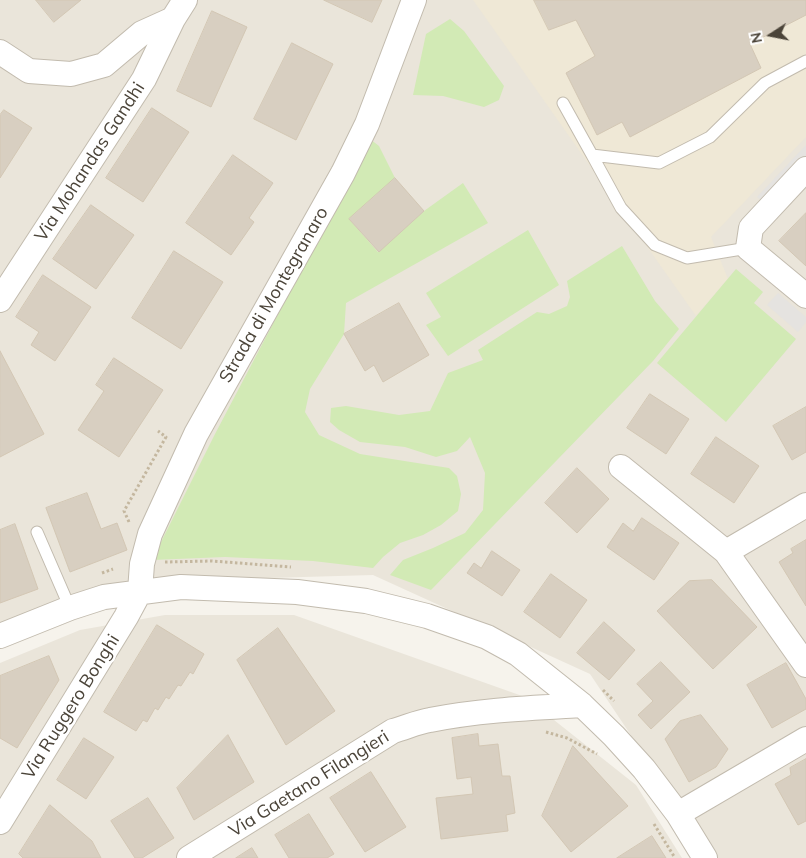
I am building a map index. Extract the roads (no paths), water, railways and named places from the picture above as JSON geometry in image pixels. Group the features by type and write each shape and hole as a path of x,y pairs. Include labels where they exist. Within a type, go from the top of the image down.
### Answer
{"street":[{"name":"Strada di Montegranaro","path":"140,591 142,564 150,534 196,434 344,173 367,124 414,0"},
{"path":"0,52 29,71 71,74 104,65 142,33 179,10"},
{"name":"Via Mohandas Gandhi","path":"0,300 144,79 179,10"},
{"path":"806,169 751,228 748,248 806,296"},
{"path":"621,466 726,552 806,665"},
{"path":"726,552 806,505"},
{"path":"0,636 70,608 104,597 181,587 297,592 366,601 427,616 487,637 518,654 582,705 644,769 678,814 705,858"},
{"name":"Via Ruggero Bonghi","path":"0,822 126,617 140,591"},
{"name":"Via Gaetano Filangieri","path":"188,858 393,732 428,720 479,712 582,705"},
{"path":"678,814 806,739"}],"lane":[{"path":"592,155 659,163 710,137 765,83 806,61"},
{"path":"563,103 621,208 655,245 687,258 748,248"},
{"path":"37,532 70,608"}]}
